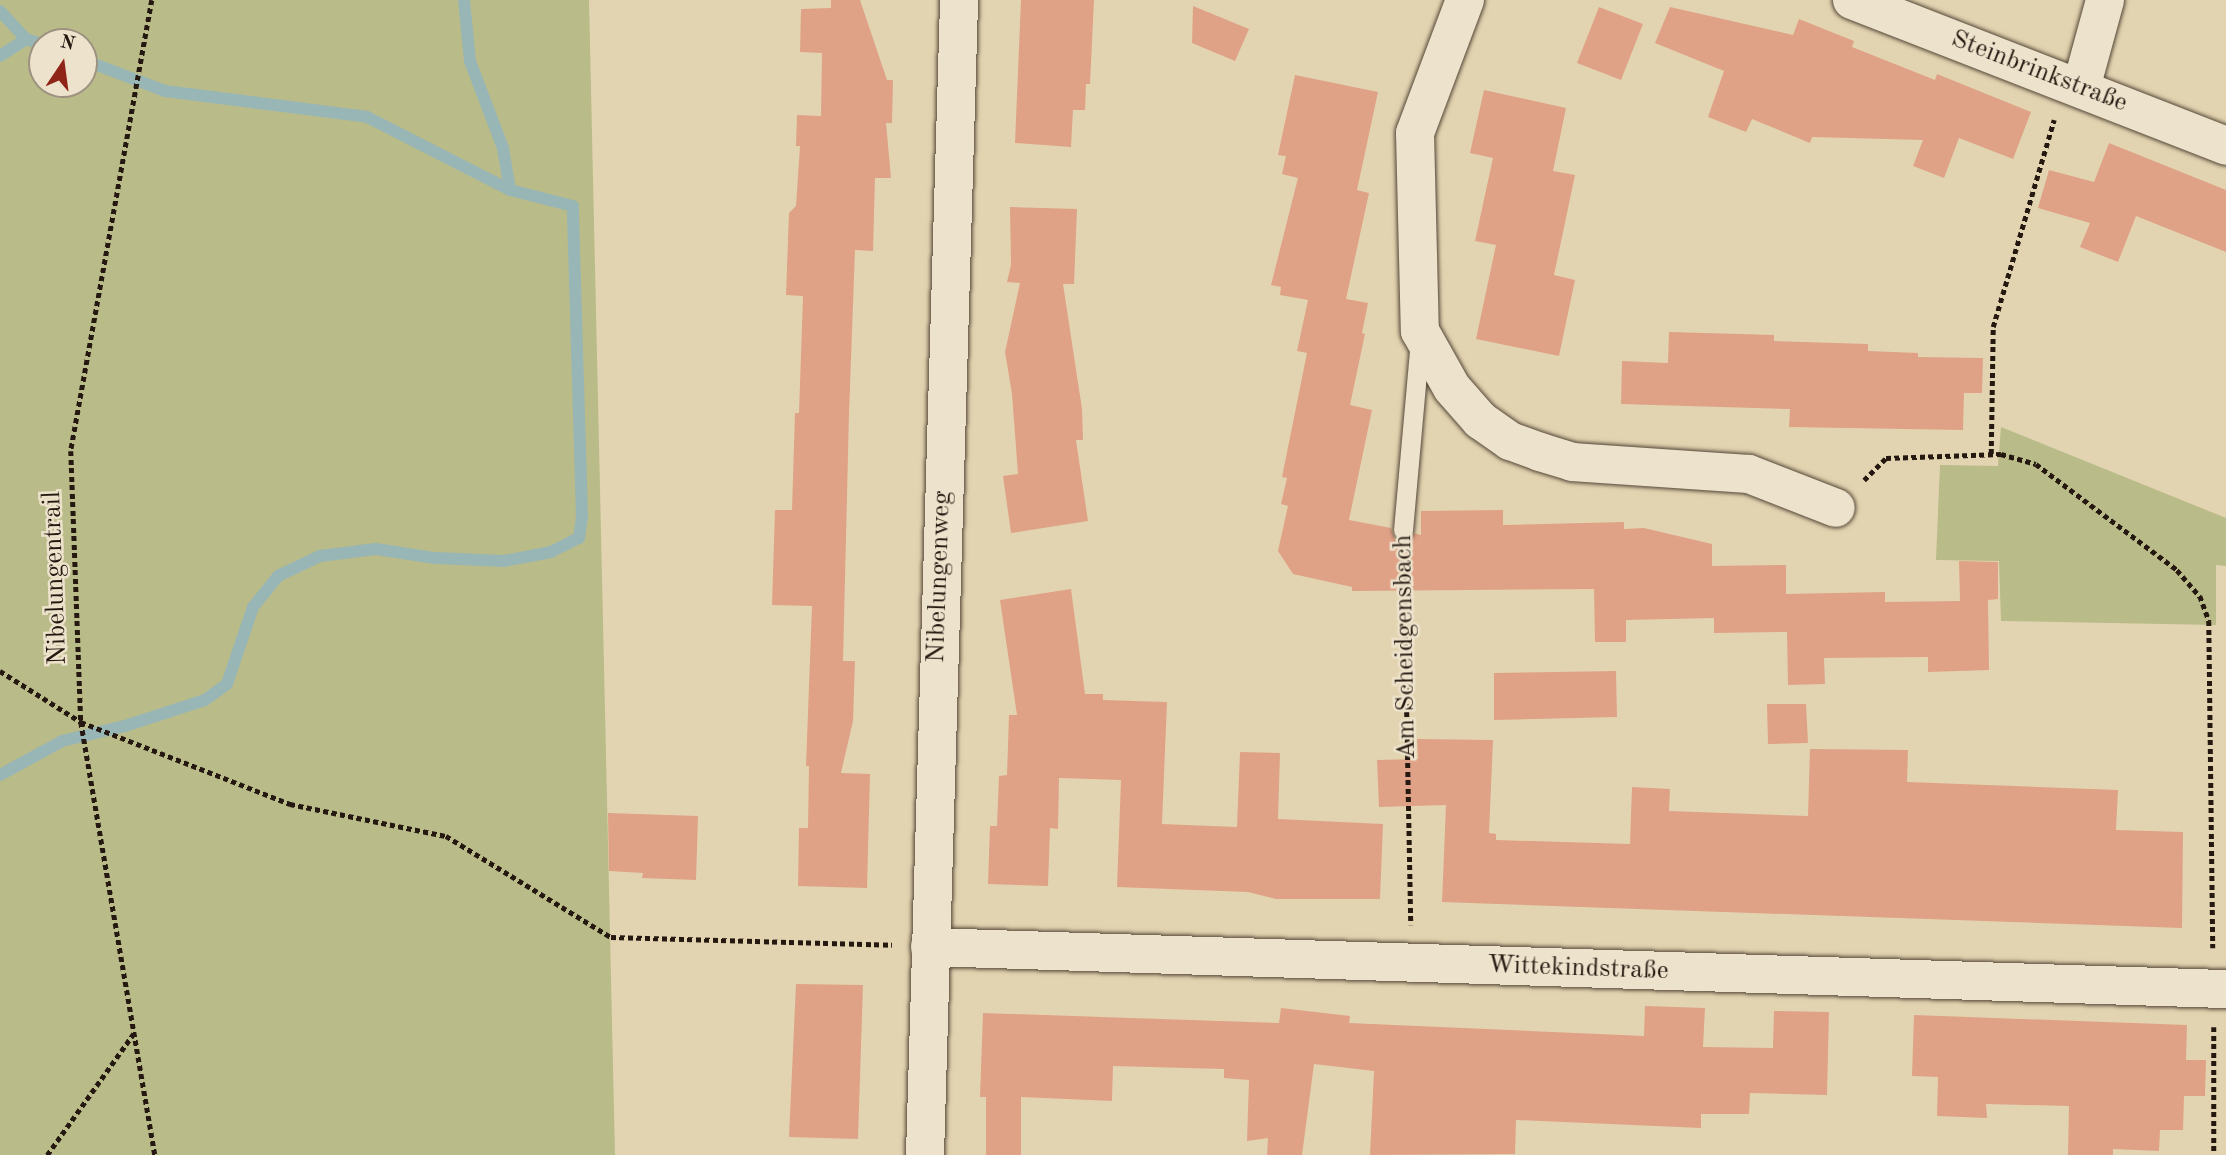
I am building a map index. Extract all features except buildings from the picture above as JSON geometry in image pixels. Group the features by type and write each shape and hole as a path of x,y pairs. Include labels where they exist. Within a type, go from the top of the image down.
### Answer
{"street":[{"name":"Nibelungenweg","path":"925,1155 959,0"},
{"name":"Am Scheidgensbach","path":"1465,0 1415,133 1420,331 1452,388 1480,420 1510,441 1572,462 1749,474 1836,508"},
{"name":"Steinbrinkstraße","path":"1852,0 2226,146"},
{"path":"2073,85 2105,0"},
{"name":"Wittekindstraße","path":"930,947 2219,989"}],"lane":[{"name":"Am Scheidgensbach","path":"1403,530 1420,331"}],"path":[{"name":"Nibelungentrail","path":"152,0 71,451 81,722 155,1155"},
{"path":"1990,454 1993,327 2073,85"},
{"path":"1836,508 1886,458 1990,454 2036,464 2177,570 2200,596 2209,621 2219,989 2214,1155"},
{"name":"Am Scheidgensbach","path":"1403,530 1412,964"},
{"path":"0,671 81,722 290,804 446,836 611,937 930,947"},
{"path":"47,1155 134,1032"}],"green space":[{"path":"0,0 589,0 615,1155 0,1155"},
{"path":"2001,427 2226,518 2226,566 2216,565 2216,625 2001,621 1999,561 1936,560 1940,465 1998,466"}],"waterway":[{"path":"0,775 62,741 125,726 205,700 227,684 253,607 278,576 320,556 376,549 435,558 504,561 551,552 579,538 582,517 573,206 510,190 503,148 470,61 464,0"},
{"path":"0,11 26,39"},
{"path":"0,56 28,40"},
{"path":"98,65 165,91 367,117 510,190"}]}
